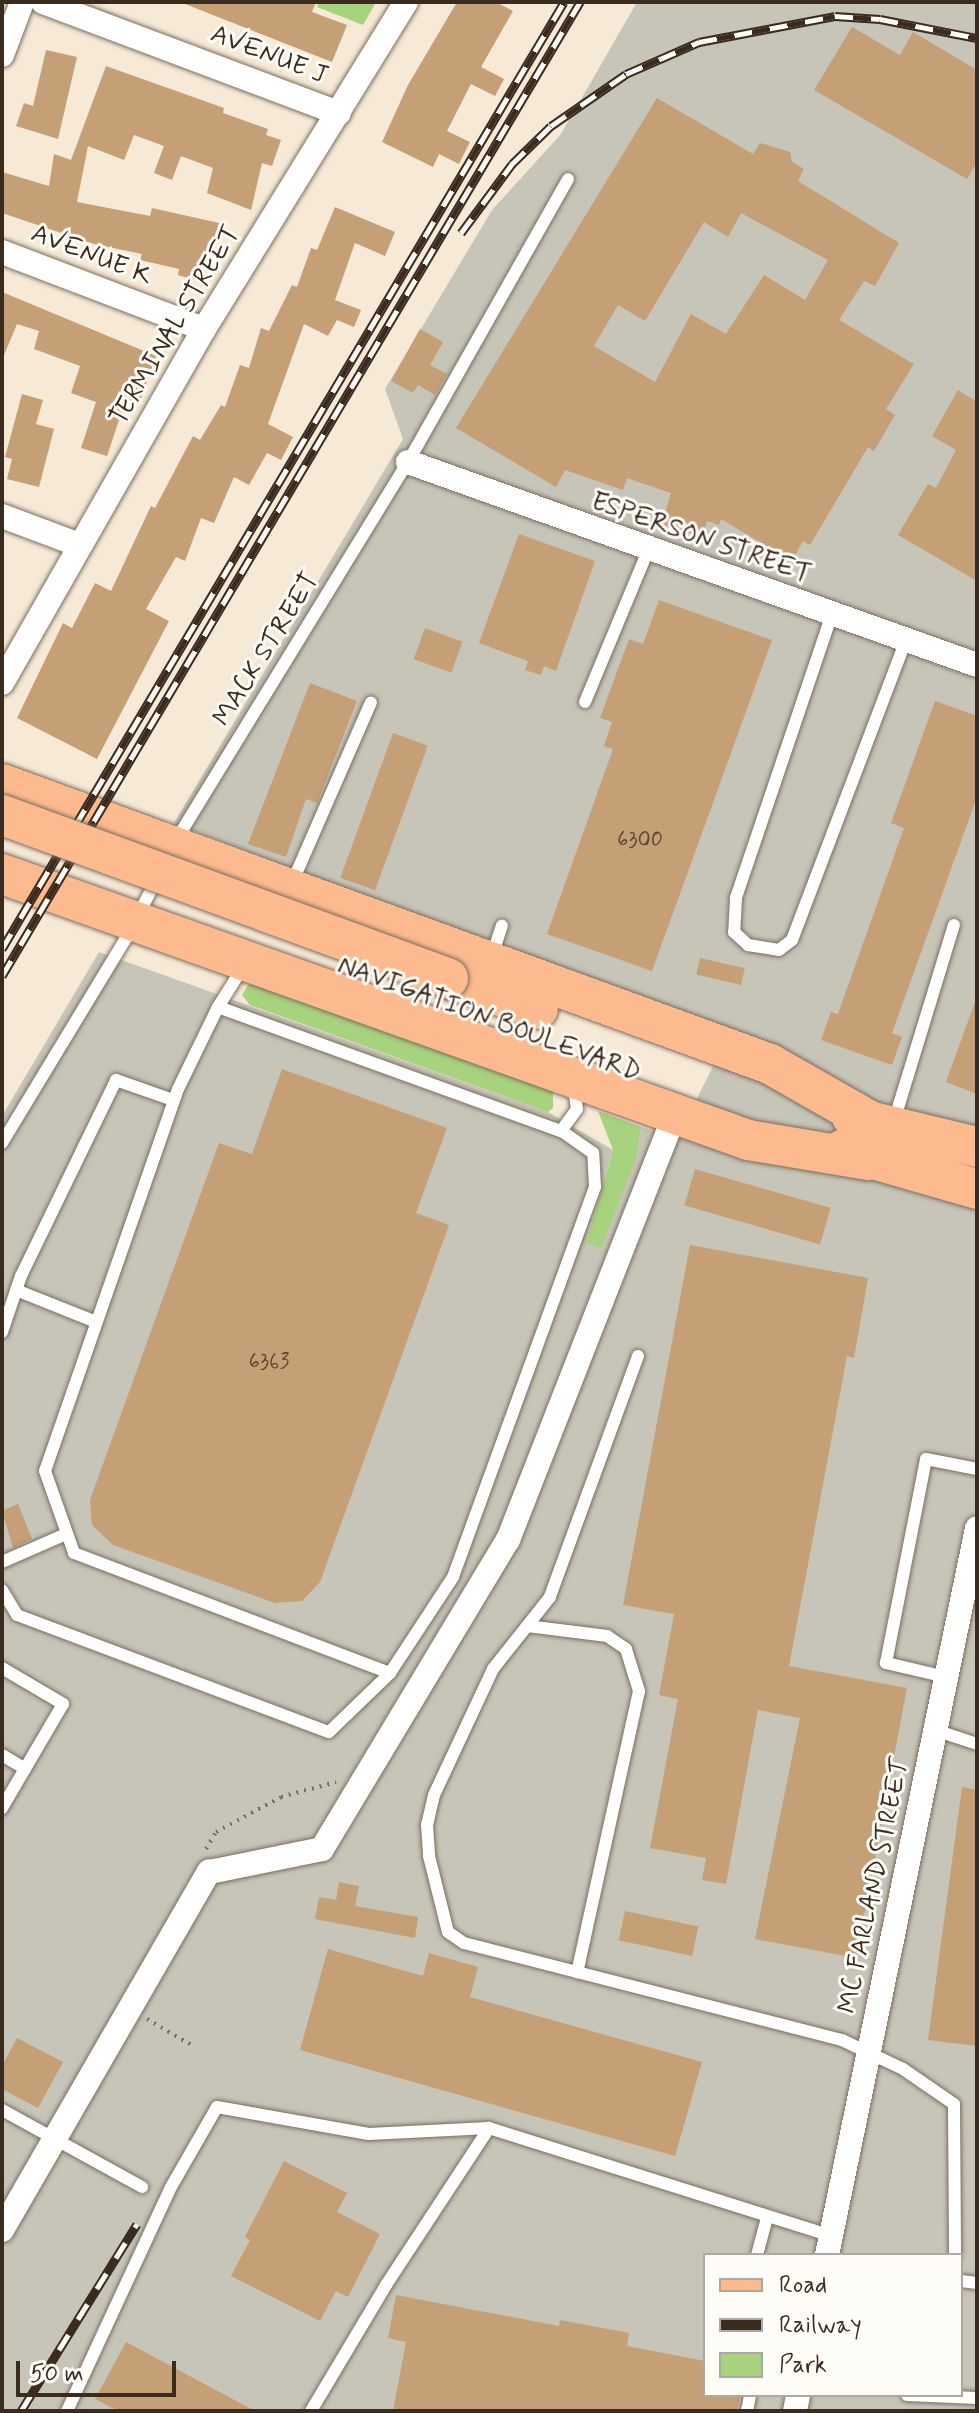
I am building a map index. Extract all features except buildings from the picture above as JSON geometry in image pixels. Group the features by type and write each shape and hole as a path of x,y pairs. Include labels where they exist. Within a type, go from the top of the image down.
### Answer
{"main road":[{"path":"2,784 289,889 496,944 770,1064 879,1138"},
{"name":"NAVIGATION BOULEVARD","path":"2,815 444,990"},
{"name":"NAVIGATION BOULEVARD","path":"2,845 444,990 879,1138 977,1189"},
{"path":"2,874 748,1140 879,1138"},
{"name":"NAVIGATION BOULEVARD","path":"879,1138 977,1147"}],"street":[{"path":"2,55 22,2"},
{"name":"AVENUE J","path":"43,2 339,113"},
{"name":"TERMINAL STREET","path":"2,683 204,329 406,2"},
{"name":"AVENUE K","path":"2,252 204,329"},
{"name":"ESPERSON STREET","path":"408,462 648,551 977,665"},
{"path":"2,516 79,545"},
{"path":"2,2230 209,1872 322,1849 508,1540 674,1116"},
{"name":"MC FARLAND STREET","path":"829,2246 977,1528"}],"lane":[{"name":"MACK STREET","path":"2,1143 136,922 172,847 408,462 568,179"},
{"path":"585,702 648,551"},
{"path":"832,614 736,898 734,932 748,945 779,950 792,940 905,642"},
{"path":"289,889 371,702"},
{"path":"879,1138 954,925"},
{"path":"247,962 218,1007 173,1100 45,1471 74,1553 390,1673"},
{"path":"2,1590 17,1615 329,1732 390,1673 453,1577 595,1187 593,1153 561,1131 218,1007"},
{"path":"2,1332 16,1290 116,1080 173,1100"},
{"path":"561,1131 577,1109 573,1080"},
{"path":"16,1290 96,1322"},
{"path":"638,1356 577,1533 550,1597 493,1669 434,1795 427,1825 429,1856 448,1932 464,1943 869,2051 954,2104 955,2253"},
{"path":"946,1677 886,1663 926,1459 977,1469"},
{"path":"2,1562 66,1534"},
{"path":"527,1626 607,1636 626,1649 639,1691 577,1972"},
{"path":"2,1668 63,1704 2,1808"},
{"path":"935,1730 977,1744"},
{"path":"2,1755 25,1769"},
{"path":"67,2411 171,2187 217,2107 369,2134 489,2128 767,2217 829,2246"},
{"path":"2,2110 142,2187"},
{"path":"311,2411 386,2285 489,2128"},
{"path":"758,2253 767,2217"}],"path":[{"path":"139,2014 190,2044"}],"shaded area":[{"path":"637,2 977,2 977,2411 2,2411 2,1116 99,952 548,1112 613,1150 586,1242 637,1156 641,1127 677,1139 727,1038 174,823 403,439 385,389 492,210 561,134"}],"green space":[{"path":"319,2 376,2 363,25 317,7"},
{"path":"253,977 553,1088 553,1108 548,1112 250,1005 242,995"},
{"path":"598,1111 641,1127 637,1156 601,1248 586,1243 613,1150"}],"railway":[{"path":"2,949 564,2"},
{"path":"2,976 580,2"},
{"path":"461,233 512,164 551,126 626,74 699,42 835,16 880,19 977,38"},
{"path":"21,2411 137,2224"}]}
